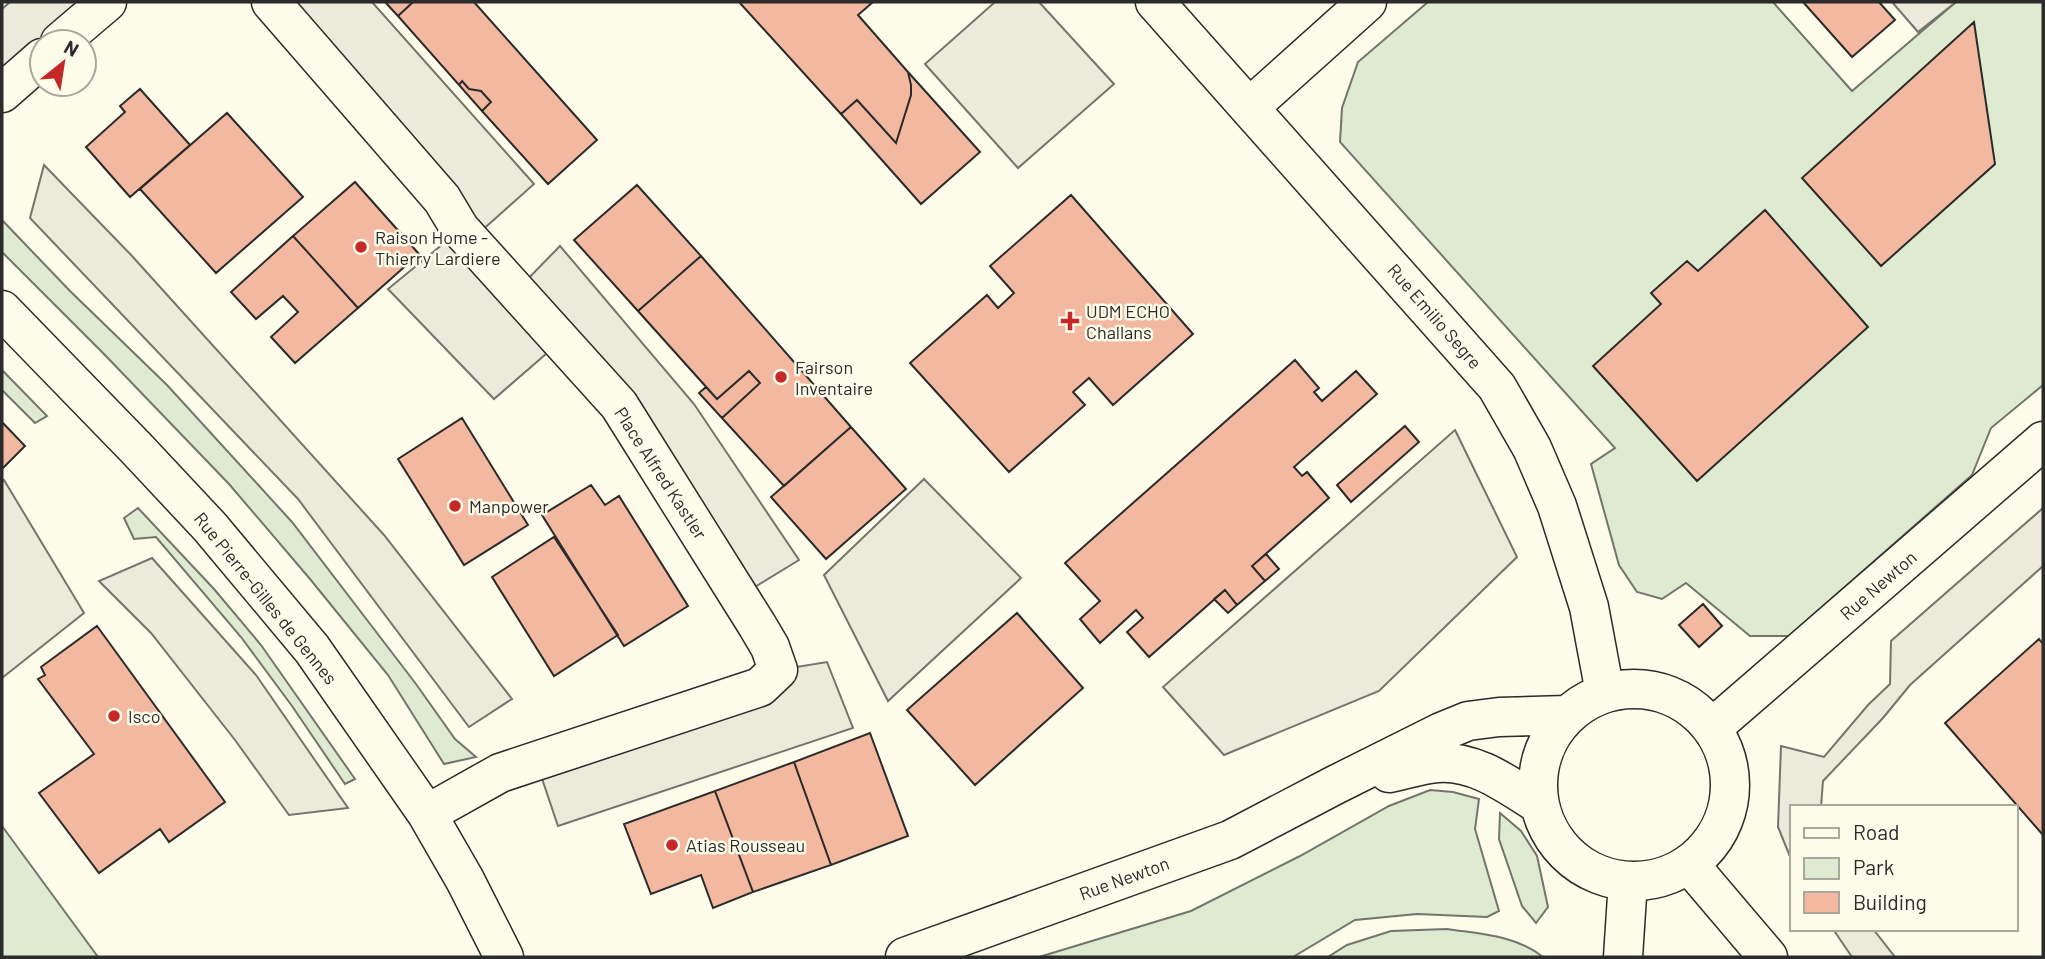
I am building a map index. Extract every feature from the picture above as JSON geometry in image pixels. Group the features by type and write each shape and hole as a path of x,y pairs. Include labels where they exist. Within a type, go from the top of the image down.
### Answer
{"street":[{"path":"77,28 107,2"},
{"name":"Place Alfred Kastler","path":"271,2 442,200 460,229 619,405 757,625 770,647 778,670 760,687 500,773 427,814"},
{"name":"Rue Emilio Segre","path":"1155,2 1496,387 1532,448 1557,506 1588,607 1605,692"},
{"path":"1250,107 1367,2"},
{"path":"2,93 28,70"},
{"name":"Rue Pierre-Gilles de Gennes","path":"2,310 210,527 313,649 427,814 465,880 504,957"},
{"name":"Rue Newton","path":"1712,728 2043,442"},
{"path":"1629,688 1652,690 1675,698 1696,711 1712,728 1728,763 1729,802 1716,837 1689,864 1660,878 1628,881 1598,874 1571,858 1551,834 1540,805 1538,773 1547,742 1566,716 1605,692 1629,688"},
{"name":"Rue Newton","path":"905,957 1230,840 1441,732 1468,721 1499,717 1566,716"},
{"name":"Rue Newton","path":"1335,785 1438,763 1460,764 1480,770 1540,805"},
{"path":"1689,864 1768,957"},
{"path":"1623,957 1628,881"}],"green space":[{"path":"1428,2 1773,2 1852,91 1956,2 2043,2 2043,385 1991,428 1972,475 1789,636 1750,636 1686,583 1662,599 1637,592 1619,565 1591,464 1615,448 1340,142 1342,108 1358,62"},
{"path":"2,220 70,291 167,385 292,522 455,739 476,757 444,764 388,675 229,484 2,252"},
{"path":"2,370 47,416 35,423 2,390"},
{"path":"138,508 214,589 261,645 355,779 345,784 241,637 156,537 134,539 124,518"},
{"path":"1430,790 1453,792 1479,799 1475,829 1499,911 1487,917 1417,914 1355,920 1293,957 1039,957 1191,911 1300,856 1389,806"},
{"path":"1500,813 1521,831 1537,856 1548,907 1536,923 1522,906 1499,839"},
{"path":"2,826 98,957 2,957"},
{"path":"1447,929 1509,940 1543,957 1328,957 1347,945 1391,931"}],"shaded area":[{"path":"10,2 107,2 77,28 28,28 28,70 2,93 2,9"},
{"path":"271,2 372,2 534,184 471,240 516,291 560,246 694,404 799,560 740,596 561,341 494,399 388,289 460,230"},
{"path":"995,2 1039,2 1114,84 1018,168 925,64"},
{"path":"1892,2 1956,2 1918,32"},
{"path":"44,165 132,256 384,535 512,699 469,727 298,499 30,218"},
{"path":"1455,430 1517,557 1379,691 1224,755 1163,687"},
{"path":"924,479 1021,578 888,701 824,575"},
{"path":"4,480 84,613 2,678 2,482"},
{"path":"2043,508 2043,566 1910,685 1883,718 1823,781 1821,805 1790,805 1790,857 1778,827 1781,746 1824,757 1868,705 1890,684 1891,641"},
{"path":"152,558 256,675 348,808 289,815 235,740 151,633 99,581"},
{"path":"827,662 853,728 558,826 536,761 778,670"},
{"path":"1834,931 1875,931 1895,957 1852,957"}],"building":[{"path":"385,2 413,2 398,16"},
{"path":"413,2 474,2 597,140 548,184 482,111 491,102 481,91 469,89 462,81 459,85 398,16"},
{"path":"739,2 873,2 858,15 908,72 911,85 911,95 896,143 857,100 841,114"},
{"path":"1803,2 1879,2 1895,20 1852,57"},
{"path":"1974,22 1995,164 1881,266 1802,178"},
{"path":"908,72 980,152 921,204 841,114 857,100 896,143 911,95"},
{"path":"462,81 469,89 481,91 491,102 482,111 459,85"},
{"path":"140,89 190,145 130,197 86,147 125,112 120,106"},
{"path":"227,113 303,197 216,273 140,189"},
{"path":"355,182 419,254 358,308 293,236"},
{"path":"637,185 701,256 638,311 574,240"},
{"name":"UDM ECHO Challans","path":"1071,195 1193,334 1113,405 1089,378 1073,392 1085,405 1009,472 910,363 987,295 998,308 1014,293 990,266"},
{"path":"1765,210 1868,327 1697,481 1593,366 1661,304 1651,293 1687,261 1698,271"},
{"path":"293,236 358,308 295,363 271,337 298,312 283,296 256,319 231,292"},
{"name":"Fairson Inventaire","path":"701,256 851,427 784,486 722,418 760,383 749,371 717,399 638,311"},
{"path":"1295,360 1319,388 1314,392 1322,401 1356,371 1377,394 1294,467 1302,476 1307,472 1329,498 1252,566 1265,581 1237,605 1225,590 1149,657 1127,632 1143,618 1136,610 1100,643 1080,619 1100,601 1065,563"},
{"path":"749,371 760,383 722,418 699,393 706,387 717,399"},
{"path":"462,418 528,525 464,565 398,459"},
{"path":"2,422 25,446 2,469"},
{"path":"1405,426 1419,442 1351,502 1337,485"},
{"path":"851,427 906,489 826,559 771,497"},
{"path":"591,485 605,505 619,496 688,606 624,646 542,515"},
{"path":"554,537 618,635 554,676 492,577"},
{"path":"1266,554 1279,569 1265,581 1252,566"},
{"path":"1225,590 1237,605 1228,613 1214,599"},
{"path":"1703,604 1722,626 1699,647 1679,625"},
{"path":"1017,613 1083,688 975,785 907,710"},
{"name":"Isco","path":"97,626 225,802 169,842 160,829 99,873 39,793 94,754 38,679 45,675 41,667"},
{"path":"2039,639 2043,644 2043,835 2017,805 1945,723"},
{"path":"870,733 908,836 831,865 794,762"},
{"path":"794,762 831,865 753,892 715,791"},
{"path":"715,791 753,892 713,908 701,875 651,894 624,824"}],"place":[{"name":"Raison Home - Thierry Lardiere","path":"361,247"},
{"name":"UDM ECHO Challans","path":"1070,321"},
{"name":"Fairson Inventaire","path":"781,377"},
{"name":"Manpower","path":"455,506"},
{"name":"Isco","path":"114,716"},
{"name":"Atias Rousseau","path":"672,845"}]}
